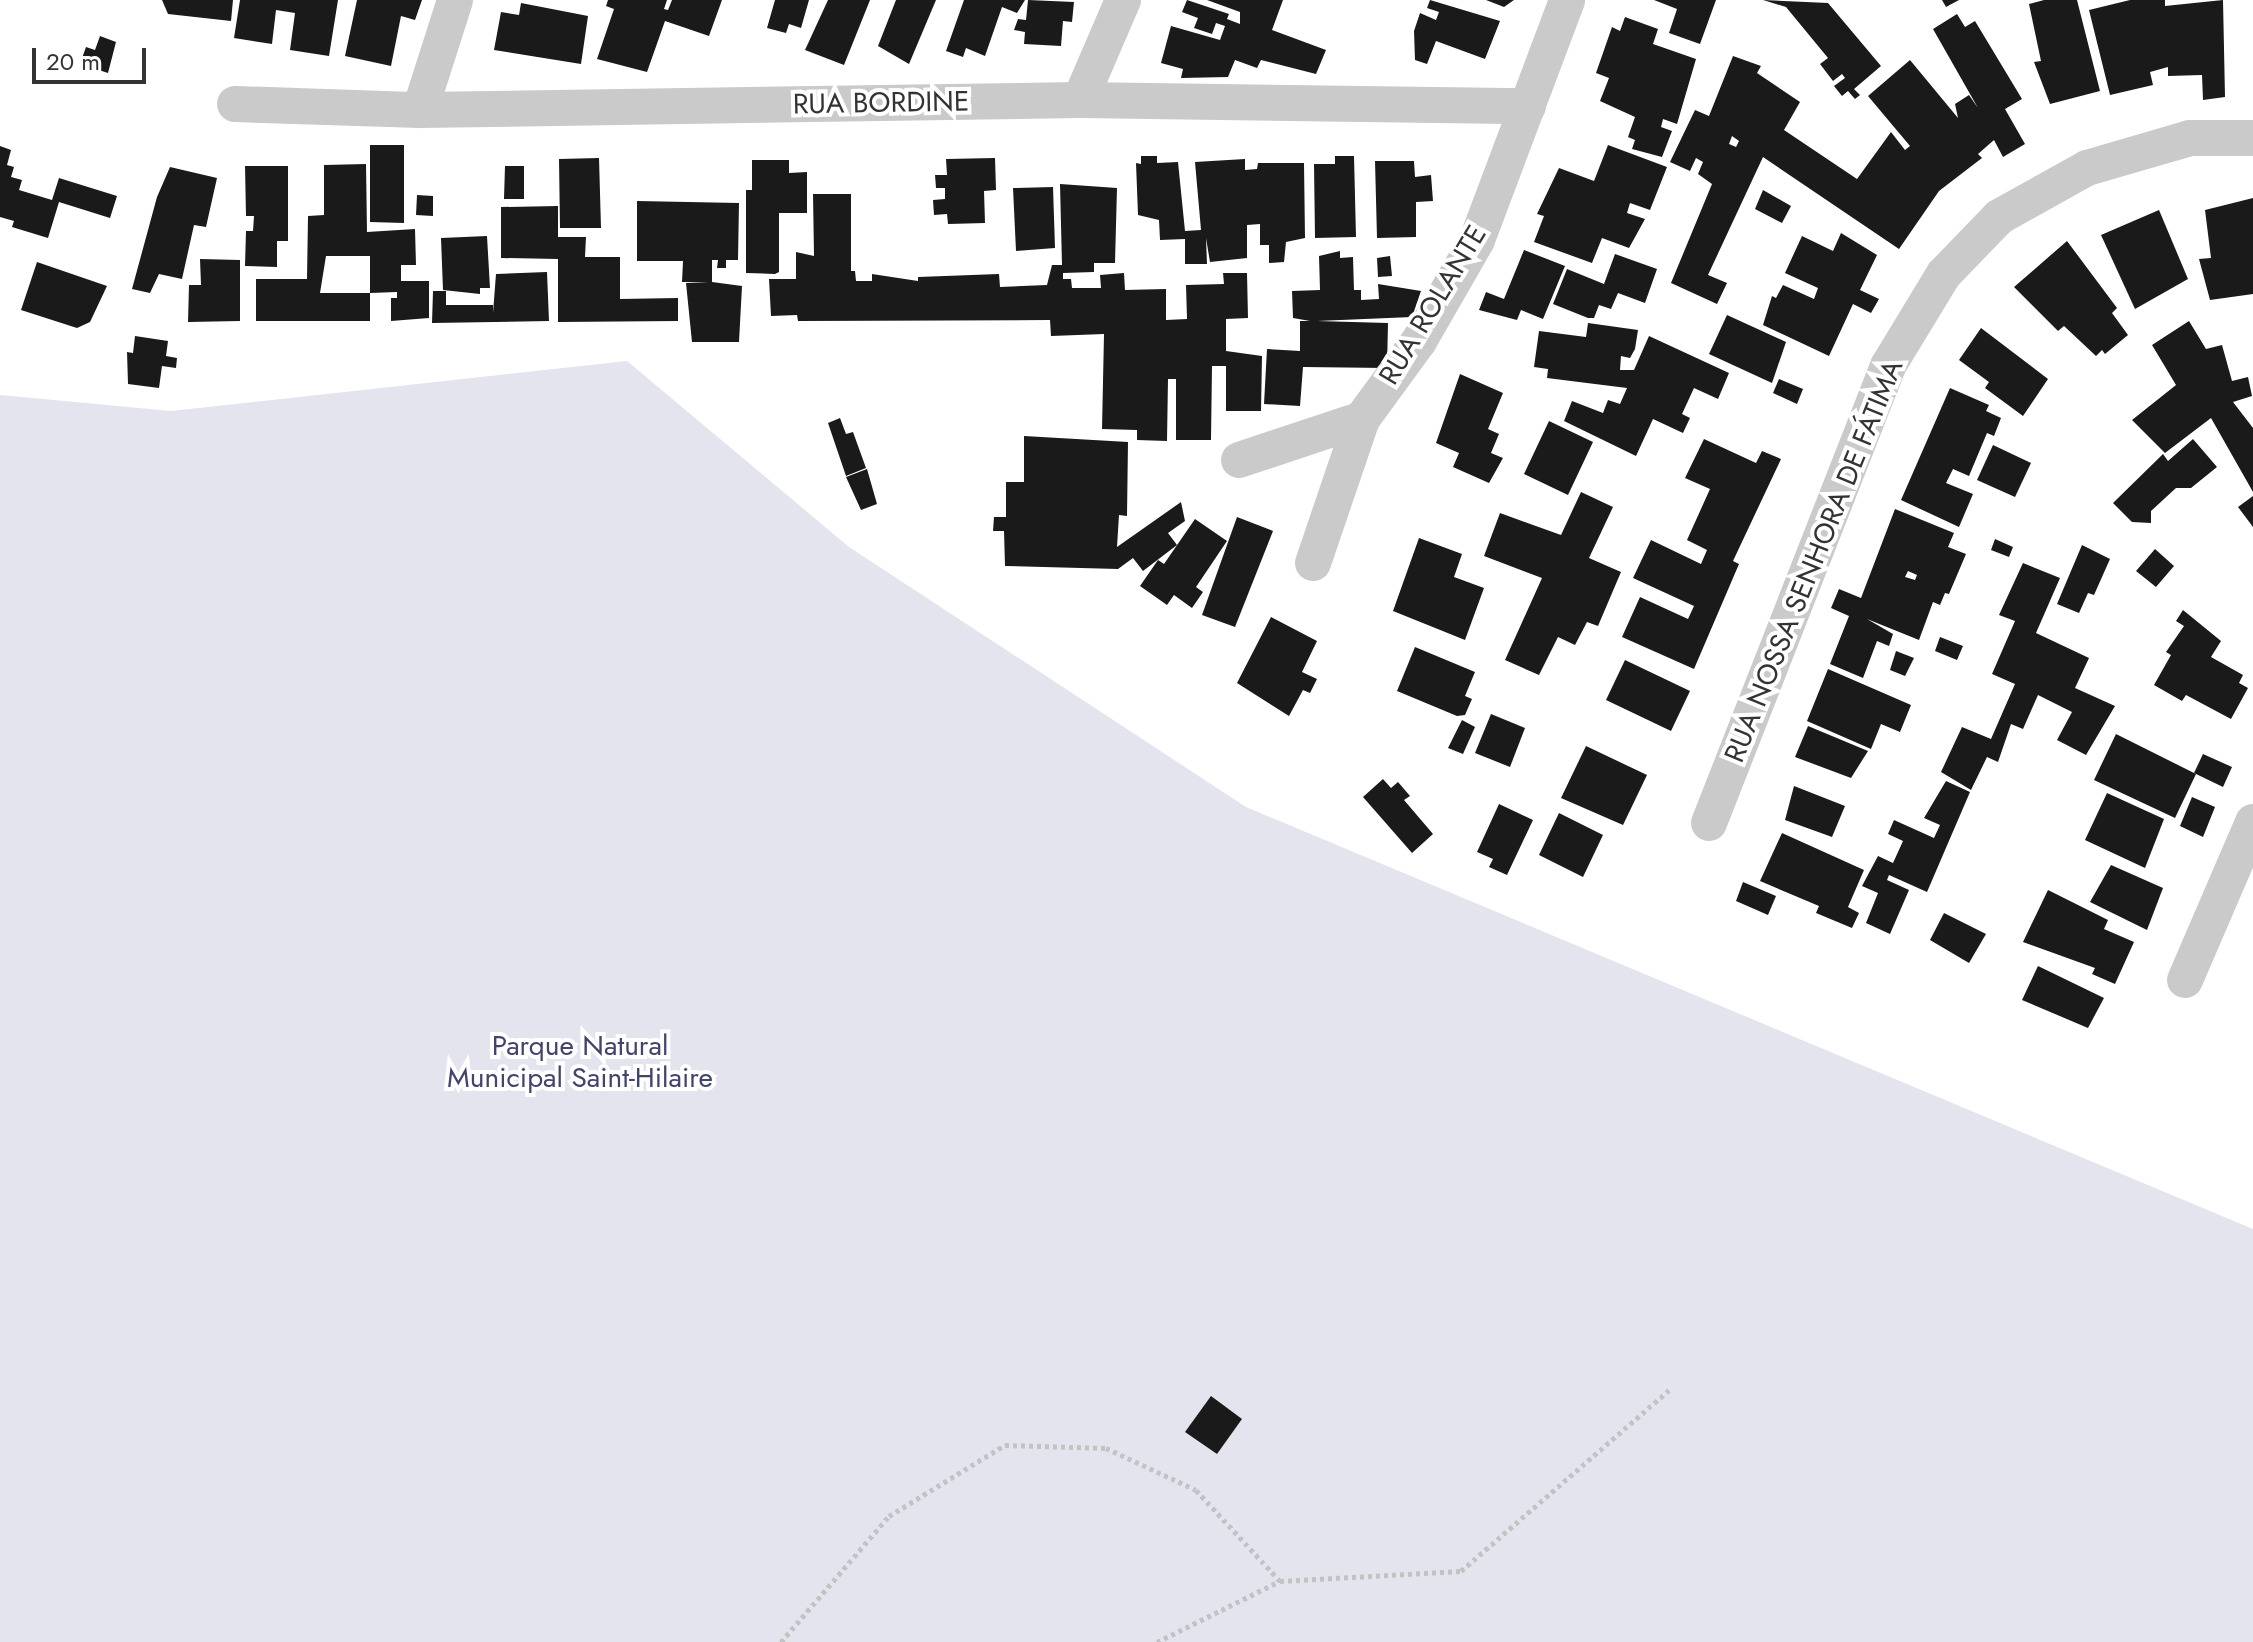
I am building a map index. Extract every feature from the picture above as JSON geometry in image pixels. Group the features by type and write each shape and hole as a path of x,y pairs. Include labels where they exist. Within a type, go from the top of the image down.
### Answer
{"street":[{"path":"420,110 455,0"},
{"path":"1080,100 1123,0"},
{"name":"RUA ROLANTE","path":"1313,563 1362,419 1419,341 1477,240 1567,0"},
{"name":"RUA BORDINE","path":"235,104 420,110 1080,100 1528,106"},
{"name":"RUA NOSSA SENHORA DE FÁTIMA","path":"1709,823 1888,366 1944,274 1999,217 2087,168 2190,138 2253,138"},
{"path":"1239,460 1362,419"},
{"path":"2185,980 2253,822"}],"path":[{"path":"1157,1642 1280,1581 1461,1571 1669,1390"},
{"path":"781,1642 889,1516 1005,1445 1106,1448 1196,1490 1280,1581"}],"green space":[{"name":"Parque Natural Municipal Saint-Hilaire","path":"627,361 849,547 1246,807 2253,1229 2253,1642 0,1642 0,395 171,411"}],"building":[{"path":"162,0 233,0 231,21 168,14"},
{"path":"240,0 338,0 329,56 290,50 295,13 276,10 272,44 234,38"},
{"path":"357,0 422,0 415,20 401,16 391,66 345,56"},
{"path":"608,0 667,0 664,9 668,10 672,0 722,0 709,36 665,21 647,72 597,59 614,9 606,6"},
{"path":"775,0 809,0 801,28 789,24 786,33 767,28"},
{"path":"828,0 870,0 844,65 805,50"},
{"path":"896,0 936,0 909,64 878,46"},
{"path":"964,0 1025,0 1017,13 1002,7 985,56 966,48 963,57 946,51"},
{"path":"1028,0 1074,2 1072,22 1063,21 1061,46 1024,44 1025,32 1014,30 1018,19 1026,20"},
{"path":"1187,0 1229,14 1227,19 1240,24 1240,12 1207,0 1283,0 1272,30 1326,50 1316,74 1261,60 1257,68 1235,60 1228,77 1181,78 1183,69 1161,63 1171,26 1220,40 1225,26 1216,23 1212,34 1194,28 1198,18 1182,12"},
{"path":"1430,0 1500,21 1485,59 1436,41 1427,64 1415,60 1414,31 1420,13 1436,20 1439,12 1427,8"},
{"path":"1486,0 1514,0 1504,7"},
{"path":"1654,0 1716,0 1700,44 1669,33 1677,9"},
{"path":"1763,0 1828,3 1881,66 1854,89 1860,95 1855,99 1848,91 1842,96 1834,86 1845,78 1842,74 1833,81 1820,64 1828,58 1786,7"},
{"path":"1942,0 1959,0 1946,7"},
{"path":"2044,0 2077,0 2100,91 2050,104 2034,62 2041,61 2029,4"},
{"path":"2130,0 2165,0 2165,6 2223,0 2225,97 2203,100 2202,75 2168,76 2168,67 2150,72 2153,85 2110,95 2089,10"},
{"path":"521,3 588,16 581,64 494,50 501,12 519,15"},
{"path":"1957,14 1965,27 1975,21 2022,99 2005,109 2025,144 2003,157 1994,140 1978,154 1982,158 1939,191 1899,249 1763,157 1708,275 1727,283 1717,304 1671,283 1712,184 1698,174 1703,162 1696,158 1690,171 1670,162 1695,110 1709,116 1733,56 1761,66 1757,73 1800,102 1784,130 1857,179 1891,132 1905,150 1910,146 1868,96 1910,60 1958,118 1955,104 1969,95 1978,108 1933,29","holes":["1732,136 1739,141 1736,147 1729,144"]},
{"path":"1625,17 1658,29 1653,44 1696,59 1677,124 1663,119 1661,127 1672,131 1662,157 1632,149 1635,140 1628,137 1635,117 1600,101 1609,78 1596,73 1612,27 1620,31"},
{"path":"100,36 116,42 108,73 80,64 86,47 95,50"},
{"path":"370,145 404,145 404,223 370,222"},
{"path":"1608,145 1667,167 1650,210 1630,203 1627,213 1645,219 1629,248 1602,238 1592,263 1534,242 1544,216 1537,214 1559,168 1594,181"},
{"path":"0,146 11,150 7,165 14,167 11,177 22,180 19,190 52,200 59,178 117,196 110,218 59,202 48,238 12,227 14,221 0,217"},
{"path":"1141,156 1157,156 1157,163 1178,162 1185,231 1201,230 1195,162 1245,159 1245,170 1257,169 1258,163 1304,163 1305,238 1286,242 1284,262 1269,263 1269,245 1260,245 1260,224 1247,225 1247,258 1210,262 1206,238 1207,264 1185,264 1185,239 1160,240 1159,220 1138,215 1136,163 1141,164"},
{"path":"1335,156 1354,156 1356,237 1315,238 1314,164 1335,164"},
{"path":"599,158 601,228 560,228 559,159"},
{"path":"995,158 996,190 984,191 985,223 948,224 947,214 934,215 933,200 945,199 945,188 936,188 935,175 947,175 946,159"},
{"path":"752,160 789,160 789,173 807,172 807,213 779,213 779,272 775,274 746,273 746,190 752,190"},
{"path":"1375,161 1414,161 1415,177 1431,175 1433,201 1416,202 1416,237 1377,238"},
{"path":"366,164 367,232 415,229 416,265 401,265 401,281 429,281 429,318 391,321 391,298 397,298 397,292 370,293 370,321 256,321 256,279 307,279 308,216 324,215 324,165","holes":["326,256 370,256 370,293 320,293"]},
{"path":"245,166 288,166 288,241 277,241 277,267 245,266 246,231 253,231 254,216 246,216"},
{"path":"505,166 524,166 524,199 504,199"},
{"path":"170,167 217,178 206,227 194,225 182,279 159,274 150,293 132,289 157,197"},
{"path":"1060,184 1117,188 1115,263 1094,263 1094,272 1063,273 1063,279 1071,279 1072,288 1101,288 1100,275 1124,273 1125,290 1166,289 1166,320 1187,319 1186,285 1224,284 1223,273 1247,273 1248,318 1226,319 1226,351 1262,356 1261,411 1226,411 1226,366 1212,366 1211,440 1176,440 1176,379 1168,379 1167,441 1137,440 1137,430 1102,429 1104,334 1051,336 1050,320 798,321 797,315 771,316 769,279 796,279 796,252 814,256 813,194 851,194 851,271 855,271 856,281 872,281 872,274 918,281 918,277 999,274 1000,287 1047,285 1052,265 1062,265"},
{"path":"1053,187 1055,248 1016,251 1013,188"},
{"path":"1763,190 1791,206 1782,223 1755,209"},
{"path":"417,195 433,196 433,216 416,215"},
{"path":"2253,198 2253,294 2210,300 2199,259 2211,258 2205,210"},
{"path":"637,201 739,203 738,260 726,260 726,268 717,268 718,260 712,260 712,282 742,286 739,342 692,342 686,283 709,282 682,282 683,261 637,261"},
{"path":"558,206 558,237 586,237 585,257 620,257 620,299 678,298 678,321 558,322 558,259 501,258 501,207"},
{"path":"2159,210 2188,279 2135,309 2101,235"},
{"path":"1841,233 1877,255 1860,290 1879,299 1871,313 1853,304 1829,356 1763,325 1772,296 1776,298 1783,285 1814,299 1818,288 1785,273 1802,236 1833,251"},
{"path":"487,236 490,288 480,288 480,294 443,290 441,238"},
{"path":"2067,241 2117,308 2112,313 2128,335 2105,354 2102,350 2096,356 2064,326 2058,331 2014,287"},
{"path":"1524,250 1565,266 1543,319 1521,310 1517,320 1479,310 1486,292 1504,299"},
{"path":"1340,251 1340,258 1353,257 1354,290 1361,290 1361,300 1379,299 1378,284 1421,291 1412,317 1317,321 1388,323 1387,368 1303,367 1300,406 1264,404 1267,349 1300,351 1300,321 1310,321 1293,318 1292,291 1320,290 1319,256"},
{"path":"1615,254 1657,269 1645,303 1618,293 1611,309 1599,305 1594,318 1553,304 1567,269 1604,284"},
{"path":"1390,256 1392,276 1378,277 1377,258"},
{"path":"200,259 240,260 240,321 188,322 189,285 201,285"},
{"path":"37,262 107,286 90,322 77,328 21,310"},
{"path":"547,272 549,321 432,323 433,291 446,291 446,305 493,305 493,313 496,274"},
{"path":"1727,315 1786,342 1772,383 1709,354"},
{"path":"2189,321 2206,349 2222,345 2232,381 2248,377 2252,396 2233,402 2253,428 2253,492 2211,418 2165,453 2132,420 2176,385 2152,345"},
{"path":"1588,323 1638,330 1635,349 1630,358 1621,356 1620,370 1634,370 1649,336 1729,373 1718,399 1694,388 1682,414 1690,418 1683,433 1653,419 1636,456 1564,421 1572,401 1603,413 1608,400 1620,404 1627,388 1547,378 1548,369 1534,367 1539,331 1586,337"},
{"path":"1981,328 2048,379 2023,416 1985,388 1989,382 1959,360"},
{"path":"135,336 168,341 166,356 177,358 176,368 162,366 159,388 128,384 127,352 133,353"},
{"path":"1460,374 1503,393 1488,429 1499,434 1491,453 1503,458 1489,483 1453,467 1459,453 1436,443"},
{"path":"1779,379 1803,389 1797,404 1773,393"},
{"path":"1950,388 1989,405 1986,411 2001,418 1994,436 1987,433 1969,476 1953,469 1946,483 1973,494 1959,527 1901,500"},
{"path":"840,418 846,434 853,432 866,468 846,476 828,423"},
{"path":"1549,421 1593,442 1568,495 1524,474"},
{"path":"1024,436 1128,442 1127,516 1119,515 1117,547 1181,502 1185,521 1168,533 1177,545 1143,571 1133,558 1118,569 1005,566 1004,531 993,531 994,517 1006,517 1006,482 1024,482"},
{"path":"1704,439 1756,463 1762,451 1781,459 1733,561 1739,564 1694,669 1622,637 1640,597 1688,619 1694,606 1633,578 1651,540 1701,564 1707,550 1687,540 1710,489 1685,478"},
{"path":"2193,439 2217,467 2191,488 2176,488 2151,511 2151,523 2132,522 2113,503 2163,454 2168,461"},
{"path":"1993,445 2031,463 2015,497 1977,480"},
{"path":"867,469 877,504 861,510 846,477"},
{"path":"1581,492 1613,507 1589,558 1621,572 1598,626 1587,622 1575,645 1558,637 1539,675 1505,660 1542,578 1484,556 1500,513 1561,535"},
{"path":"2253,496 2253,527 2238,507"},
{"path":"1895,509 1954,533 1948,547 1966,554 1949,594 1945,593 1940,605 1933,602 1919,640 1867,619 1893,634 1889,646 1877,641 1863,678 1830,664 1849,616 1831,608 1839,589 1861,598","holes":["1908,571 1917,575 1915,580 1905,577"]},
{"path":"1237,517 1273,531 1235,627 1202,615"},
{"path":"1195,519 1227,541 1196,587 1203,592 1192,608 1174,595 1167,605 1140,586 1158,560 1164,564"},
{"path":"1419,538 1462,554 1454,577 1484,588 1465,640 1393,611"},
{"path":"1995,539 2013,547 2009,557 1991,550"},
{"path":"2082,545 2110,559 2094,595 2088,593 2079,613 2057,604"},
{"path":"2155,549 2174,566 2156,587 2136,571"},
{"path":"2023,563 2060,578 2036,633 2089,658 2075,688 2115,706 2086,755 2057,740 2072,712 2038,695 2023,729 2011,724 1998,762 1987,757 1971,790 1941,772 1962,727 1991,739 2015,684 1992,674 2015,621 1999,615"},
{"path":"2183,610 2221,641 2211,657 2243,675 2239,683 2248,688 2231,719 2186,695 2182,701 2154,685 2171,655 2166,652 2184,626 2176,621"},
{"path":"1271,617 1317,641 1302,672 1317,679 1310,693 1303,690 1289,716 1237,683"},
{"path":"1940,637 1963,646 1957,660 1935,651"},
{"path":"1415,647 1475,672 1465,696 1472,699 1465,715 1457,716 1397,691"},
{"path":"1896,651 1914,658 1905,676 1890,670"},
{"path":"1625,660 1690,691 1671,731 1606,700"},
{"path":"1828,669 1911,705 1900,732 1881,724 1871,749 1807,721"},
{"path":"1491,714 1525,728 1510,767 1475,753"},
{"path":"1462,720 1475,727 1463,754 1448,748"},
{"path":"1808,726 1868,751 1851,778 1795,757"},
{"path":"2116,734 2196,774 2175,818 2094,780"},
{"path":"1586,746 1647,775 1623,825 1561,798"},
{"path":"2203,754 2232,767 2223,787 2194,773"},
{"path":"1383,779 1391,788 1398,782 1410,796 1404,800 1433,834 1412,853 1363,797"},
{"path":"1946,781 1970,792 1927,892 1889,875 1887,880 1909,890 1890,934 1866,923 1878,893 1862,886 1878,856 1893,863 1903,841 1888,834 1894,820 1934,838 1940,825 1924,818"},
{"path":"1794,786 1845,806 1832,837 1785,820"},
{"path":"2107,793 2164,819 2145,868 2085,840"},
{"path":"2192,797 2215,807 2203,837 2180,826"},
{"path":"1499,804 1533,820 1507,875 1489,867 1493,859 1477,852"},
{"path":"1559,813 1603,835 1583,877 1539,855"},
{"path":"1782,833 1864,870 1848,907 1859,913 1852,928 1816,913 1819,906 1760,881"},
{"path":"2111,865 2163,888 2147,930 2090,902"},
{"path":"1743,882 1776,896 1768,915 1736,901"},
{"path":"2048,890 2108,920 2104,929 2134,942 2115,984 2092,974 2095,968 2023,942"},
{"path":"1944,913 1986,934 1969,963 1930,940"},
{"path":"2038,966 2104,998 2088,1028 2022,1000"},
{"path":"1211,1396 1242,1419 1217,1454 1185,1432"}]}
